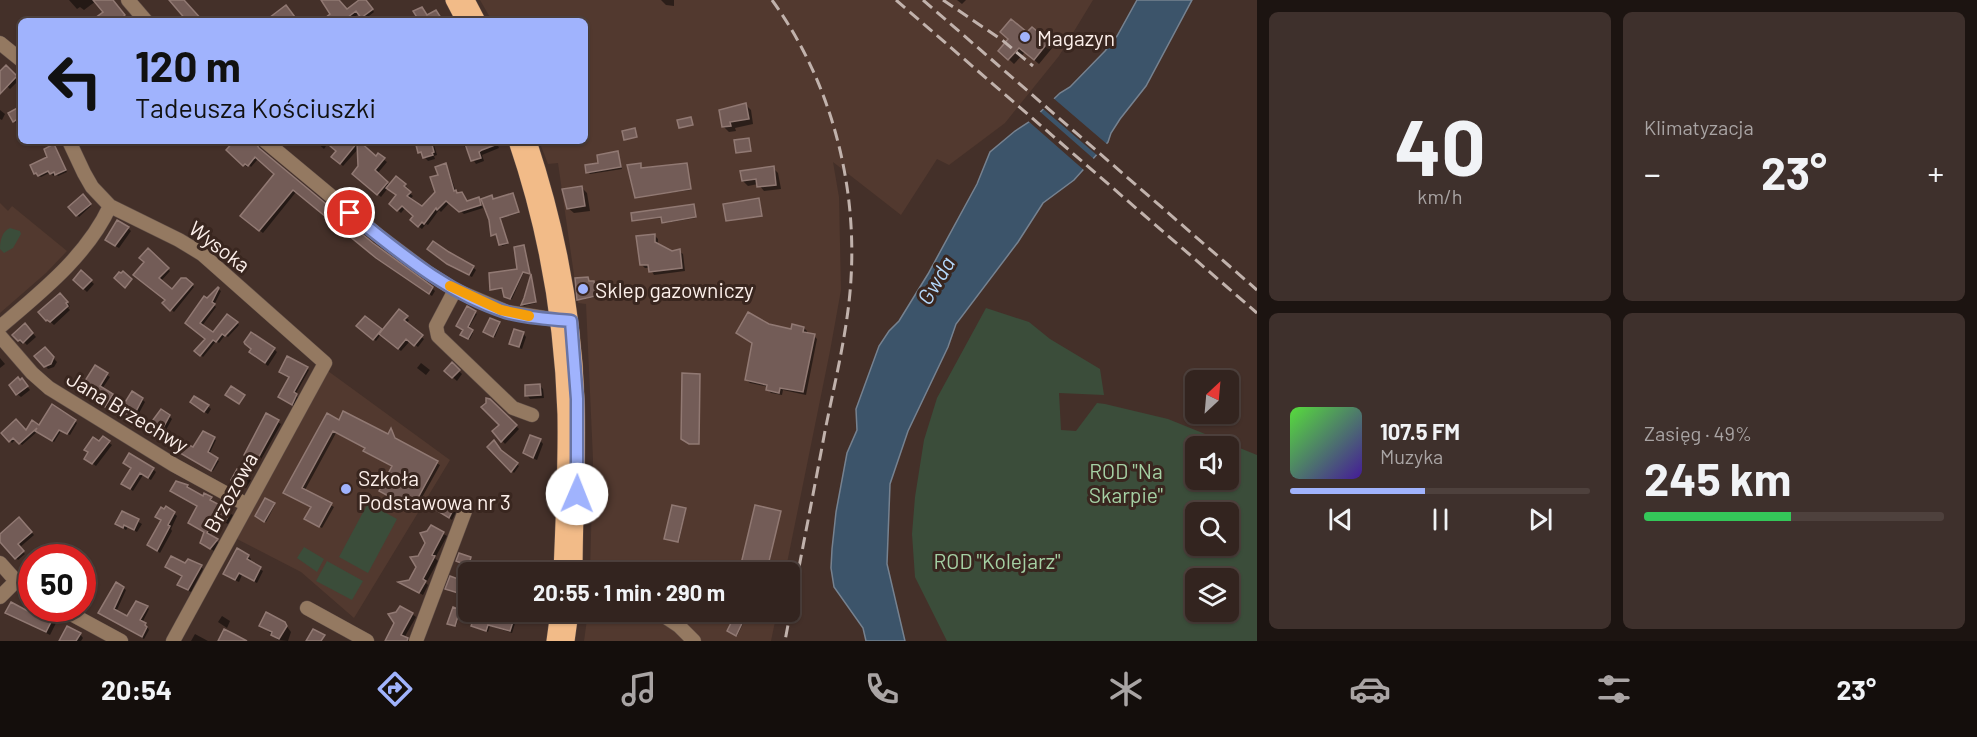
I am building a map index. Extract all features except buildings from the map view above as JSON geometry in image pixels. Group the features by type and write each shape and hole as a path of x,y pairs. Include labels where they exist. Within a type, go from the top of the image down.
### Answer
{"main road":[{"path":"453,0 462,18"},
{"path":"467,0 476,18"},
{"path":"517,144 564,320"},
{"path":"530,144 552,222 563,273 562,362 568,562"},
{"path":"554,641 557,622"},
{"path":"567,641 570,622"}],"street":[{"path":"128,0 143,18"},
{"path":"0,43 18,58"},
{"name":"Wysoka","path":"70,144 84,173 110,206 202,254 325,363"},
{"path":"269,144 379,236 455,290 507,312 564,320"},
{"path":"0,327 73,260 95,232 110,206"},
{"path":"455,290 436,326 438,337 513,408 532,415"},
{"name":"Jana Brzechwy","path":"0,336 49,388 174,465 247,505"},
{"name":"Brzozowa","path":"173,641 325,363"},
{"path":"416,641 465,511"},
{"path":"0,563 16,581 0,597"},
{"path":"307,608 366,641"},
{"path":"86,622 121,641"},
{"path":"672,622 694,641"}],"shaded area":[{"path":"480,0 1093,0 1059,56 1005,123 949,165 937,159 901,215 833,162 839,197 841,290 787,562 590,562 593,459 586,304 578,303 558,163 548,164 540,144 588,144 588,18 490,18"},
{"path":"0,203 8,211 12,206 67,251 46,273 0,313"},
{"name":"Szkoła Podstawowa nr 3","path":"328,371 450,460 354,618 301,572 233,537"},
{"path":"587,622 775,622 771,641 584,641"}],"green space":[{"path":"10,228 20,231 21,234 13,248 4,253 0,249 1,240 5,231"},
{"name":"ROD \"Kolejarz\"","path":"986,308 1029,322 1050,339 1100,369 1104,395 1059,393 1061,430 1076,431 1097,403 1168,419 1210,436 1185,436 1185,490 1239,490 1239,448 1257,455 1257,641 947,641 915,577 912,534 924,440 937,398"},
{"path":"368,503 397,519 368,573 339,557"},
{"path":"304,547 324,559 317,572 297,558"},
{"path":"327,561 363,581 352,600 316,581"}],"water":[{"name":"Gwda","path":"1137,0 1192,0 1146,86 1120,119 1108,142 1074,180 1043,203 1018,242 956,324 948,347 908,431 890,484 887,564 905,641 866,641 863,628 834,587 831,568 836,512 847,453 857,430 856,409 879,346 899,321 928,274 977,184 990,152 1070,87 1105,51 1117,36"}],"pier":[{"path":"1052,97 1108,145 1098,156 1041,107"},
{"path":"1038,110 1095,160 1085,171 1027,120"}],"railway":[{"path":"772,0 810,64 836,133 844,169 852,242 851,279 844,336 785,641"},
{"path":"896,0 1257,313"},
{"path":"923,0 1257,290"},
{"path":"943,0 1002,40 1033,66"}],"slow traffic":[{"path":"450,286 501,310 529,316"}],"place":[{"name":"Magazyn","path":"1025,37"},
{"name":"Sklep gazowniczy","path":"583,289"},
{"name":"Szkoła Podstawowa nr 3","path":"346,489"}],"route":[{"path":"350,213 407,258 455,290 507,312 571,321 578,425 577,494"}],"park label":[{"name":"ROD \"Na Skarpie\"","path":"1126,482"}]}
